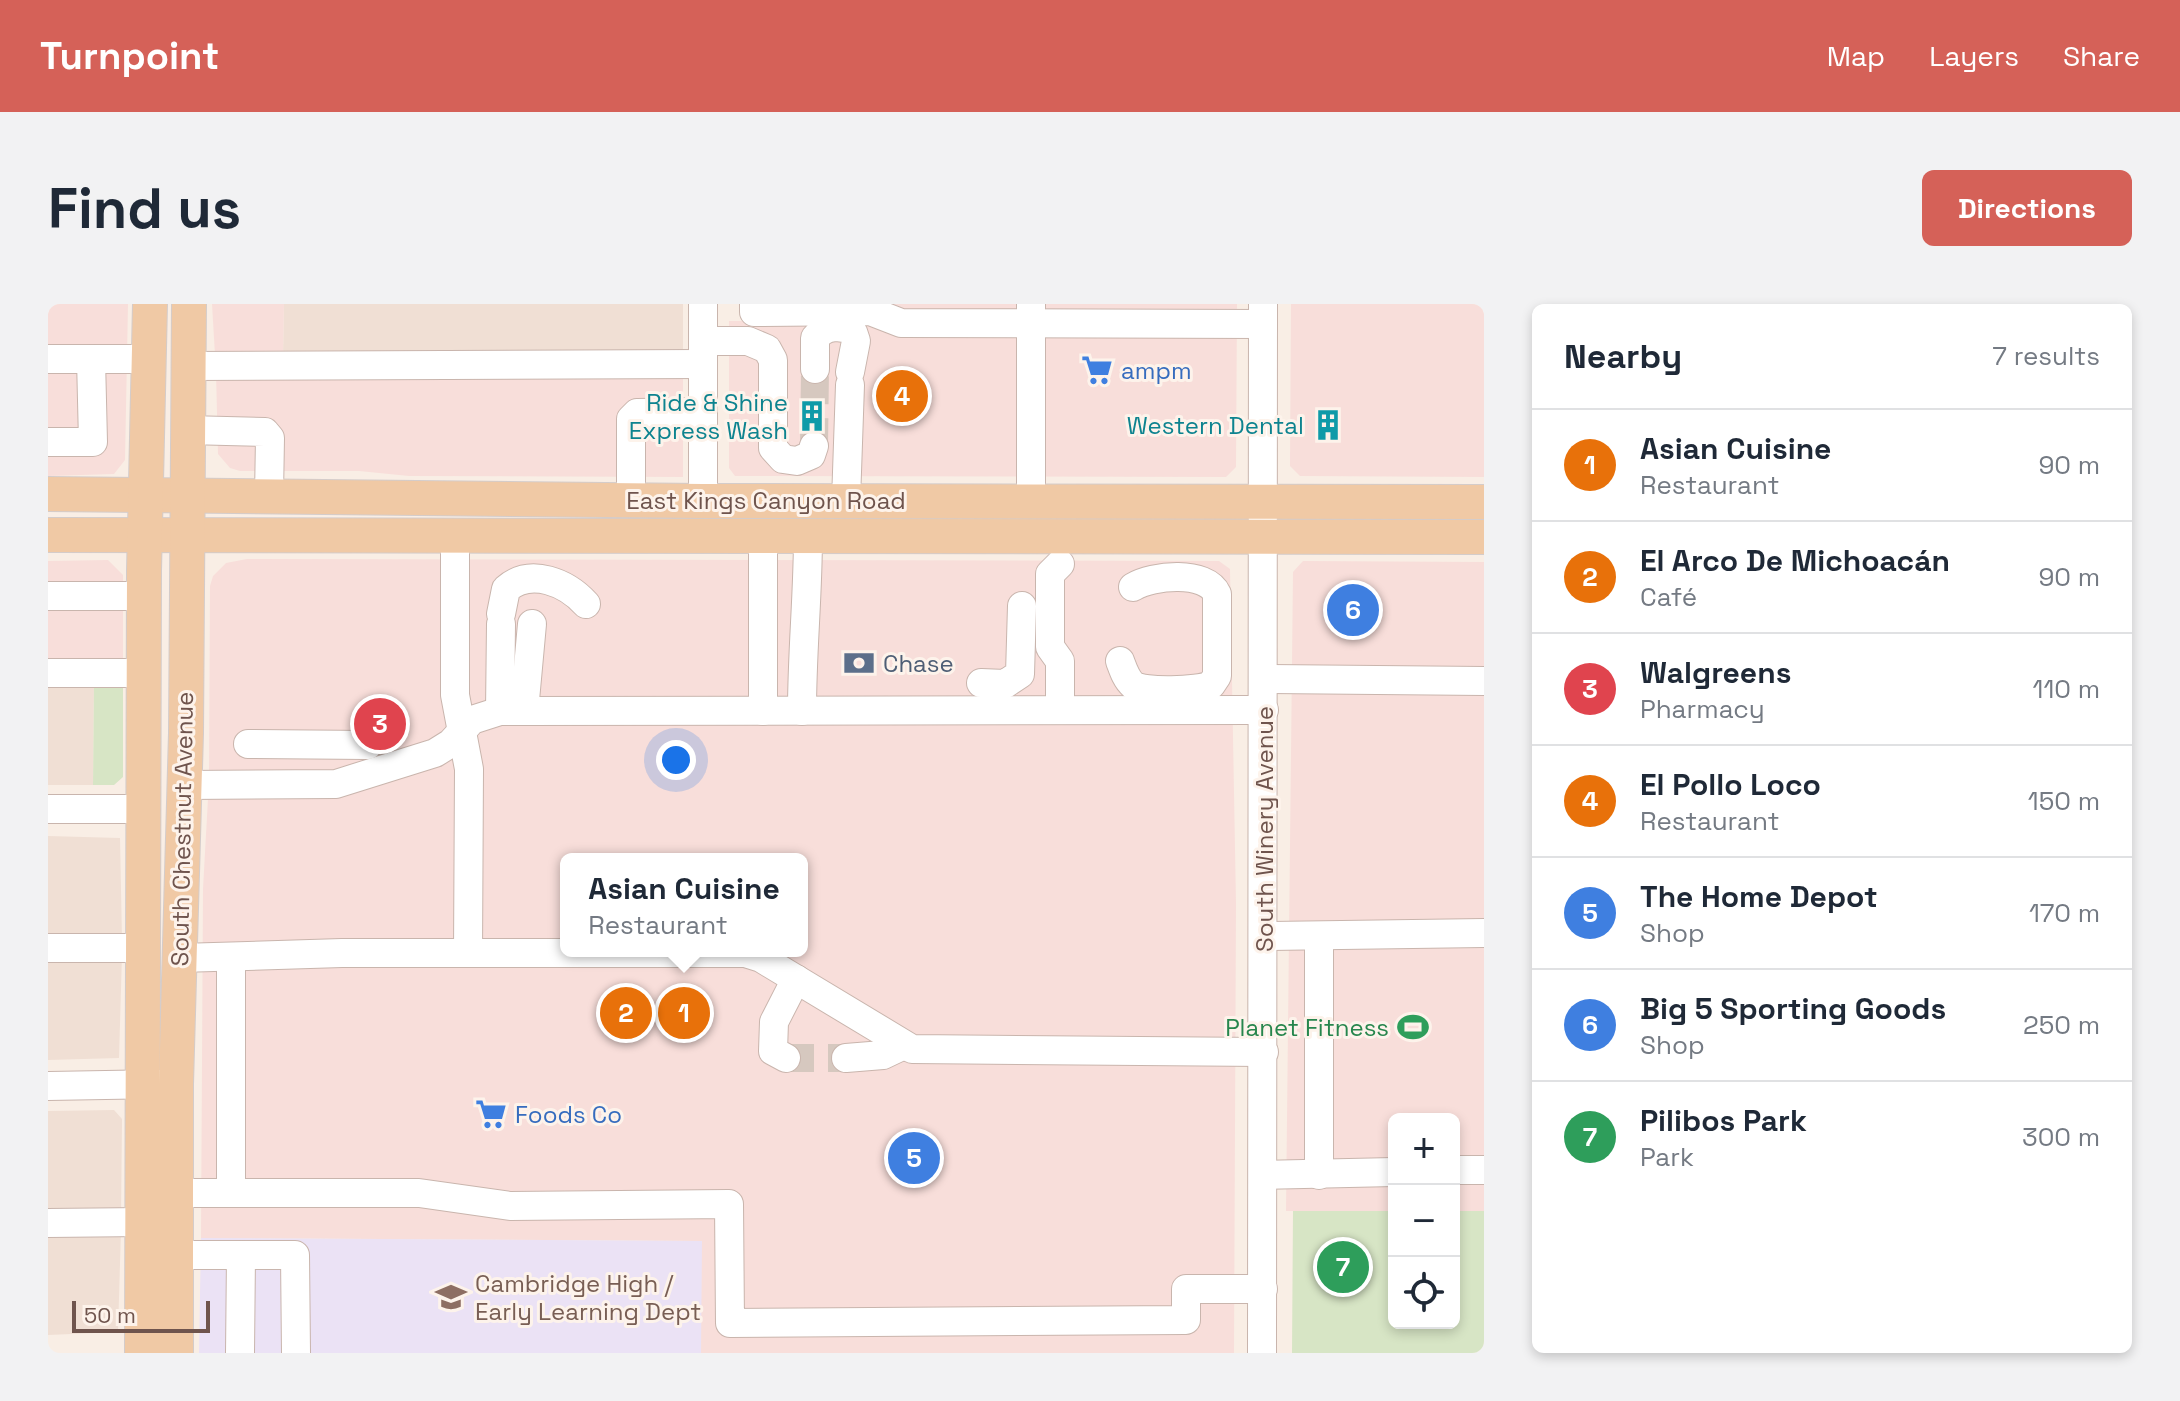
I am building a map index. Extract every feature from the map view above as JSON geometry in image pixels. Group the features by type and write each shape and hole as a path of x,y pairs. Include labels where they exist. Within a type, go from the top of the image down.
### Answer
{"main road":[{"name":"South Chestnut Avenue","path":"142,1353 144,596 150,304"},
{"name":"South Chestnut Avenue","path":"176,1353 176,1084 184,785 189,304"},
{"name":"East Kings Canyon Road","path":"48,494 703,501 1484,502"},
{"name":"East Kings Canyon Road","path":"48,535 808,535 1060,550 1264,536 1484,537"},
{"path":"144,809 159,837 162,936 169,951 180,958"}],"street":[{"path":"703,304 703,501"},
{"path":"754,304 754,312 870,311 901,323 1031,314 1263,314"},
{"path":"1031,314 1031,501"},
{"name":"South Winery Avenue","path":"1262,1353 1263,314"},
{"path":"815,369 815,338 825,329 840,327 853,332 856,341 850,378 846,501"},
{"path":"188,366 703,353 748,341 767,349 773,360 773,448 783,459 797,461 811,455 814,446"},
{"path":"48,359 149,359"},
{"path":"48,442 93,442 91,359"},
{"path":"631,500 631,419 637,413 647,412 703,412"},
{"path":"187,430 265,432 270,438 269,495"},
{"path":"455,534 455,695 469,769 468,953"},
{"path":"763,535 763,711"},
{"path":"802,711 802,644 809,609 808,535"},
{"path":"1060,550 1050,574 1050,647 1060,661 1060,710"},
{"path":"1120,661 1128,680 1139,688 1197,690 1215,682 1218,669 1215,589 1197,579 1156,579 1133,587"},
{"path":"521,581 561,582 579,609 550,598 537,603 532,619 532,652 512,711 501,619 506,589 521,581"},
{"path":"48,596 144,596"},
{"path":"981,683 1005,684 1020,674 1022,606"},
{"path":"48,673 144,673"},
{"path":"1264,679 1484,681"},
{"path":"248,744 390,750 444,748 472,720 512,711 1264,710"},
{"path":"184,785 325,785 390,750"},
{"path":"48,809 144,809"},
{"path":"1264,936 1484,933"},
{"path":"1319,936 1319,1175"},
{"path":"48,948 143,948"},
{"path":"180,958 560,953"},
{"path":"231,957 231,1193"},
{"path":"758,957 904,1045 921,1050 1264,1052"},
{"path":"786,1058 773,1051 772,1030 796,979"},
{"path":"846,1058 883,1055 904,1045"},
{"path":"48,1086 176,1084"},
{"path":"1460,1170 1484,1170"},
{"path":"1264,1175 1388,1172"},
{"path":"176,1193 419,1193 510,1206 729,1204 730,1323 1186,1320 1186,1289 1263,1289"},
{"path":"48,1223 143,1222"},
{"path":"176,1255 295,1255 296,1353"},
{"path":"240,1353 241,1255"}],"shaded area":[{"path":"48,304 128,304 125,460 114,474 48,476"},
{"path":"212,304 284,304 283,355 215,355"},
{"path":"284,304 683,304 683,356 283,355"},
{"path":"743,304 1237,304 1236,467 1226,477 735,476 729,468 729,321 742,321"},
{"path":"1291,304 1484,304 1484,477 1300,476 1290,466"},
{"path":"216,372 683,373 683,477 409,476 359,471 240,471 230,468 218,454"},
{"path":"247,559 1219,561 1230,569 1236,904 1234,1353 701,1353 701,1241 201,1238 203,889 209,780 210,586 213,576 226,563"},
{"path":"108,560 123,575 123,666 48,666 48,561"},
{"path":"1303,561 1484,562 1484,1211 1460,1211 1460,1113 1388,1113 1388,1211 1286,1211 1293,572"},
{"path":"48,680 94,680 93,785 48,785"},
{"path":"48,836 120,838 122,941 48,941"},
{"path":"122,954 119,1058 48,1060 48,955"},
{"path":"114,1110 122,1119 121,1216 48,1216 48,1111"},
{"path":"121,1229 118,1332 48,1335 48,1230"},
{"name":"Cambridge High / Early Learning Dept","path":"201,1238 702,1241 701,1353 199,1353"}],"green space":[{"path":"94,680 123,680 123,777 114,785 93,785"},
{"path":"1293,1211 1388,1211 1388,1329 1460,1329 1460,1211 1484,1211 1484,1353 1292,1353"}],"tunnel":[{"path":"814,446 815,369"},
{"path":"368,745 394,745"},
{"path":"786,1058 846,1058"}],"place":[{"name":"ampm","path":"1097,370"},
{"name":"El Pollo Loco","path":"902,396"},
{"name":"Ride & Shine Express Wash","path":"812,416"},
{"name":"Western Dental","path":"1328,425"},
{"name":"Big 5 Sporting Goods","path":"1353,610"},
{"name":"Chase","path":"859,663"},
{"name":"Walgreens","path":"380,724"},
{"name":"El Arco De Michoacán","path":"626,1013"},
{"name":"Asian Cuisine","path":"684,1013"},
{"name":"Planet Fitness","path":"1413,1027"},
{"name":"Foods Co","path":"491,1114"},
{"name":"The Home Depot","path":"914,1158"},
{"name":"Pilibos Park","path":"1343,1267"},
{"name":"Cambridge High / Early Learning Dept","path":"451,1297"}]}
